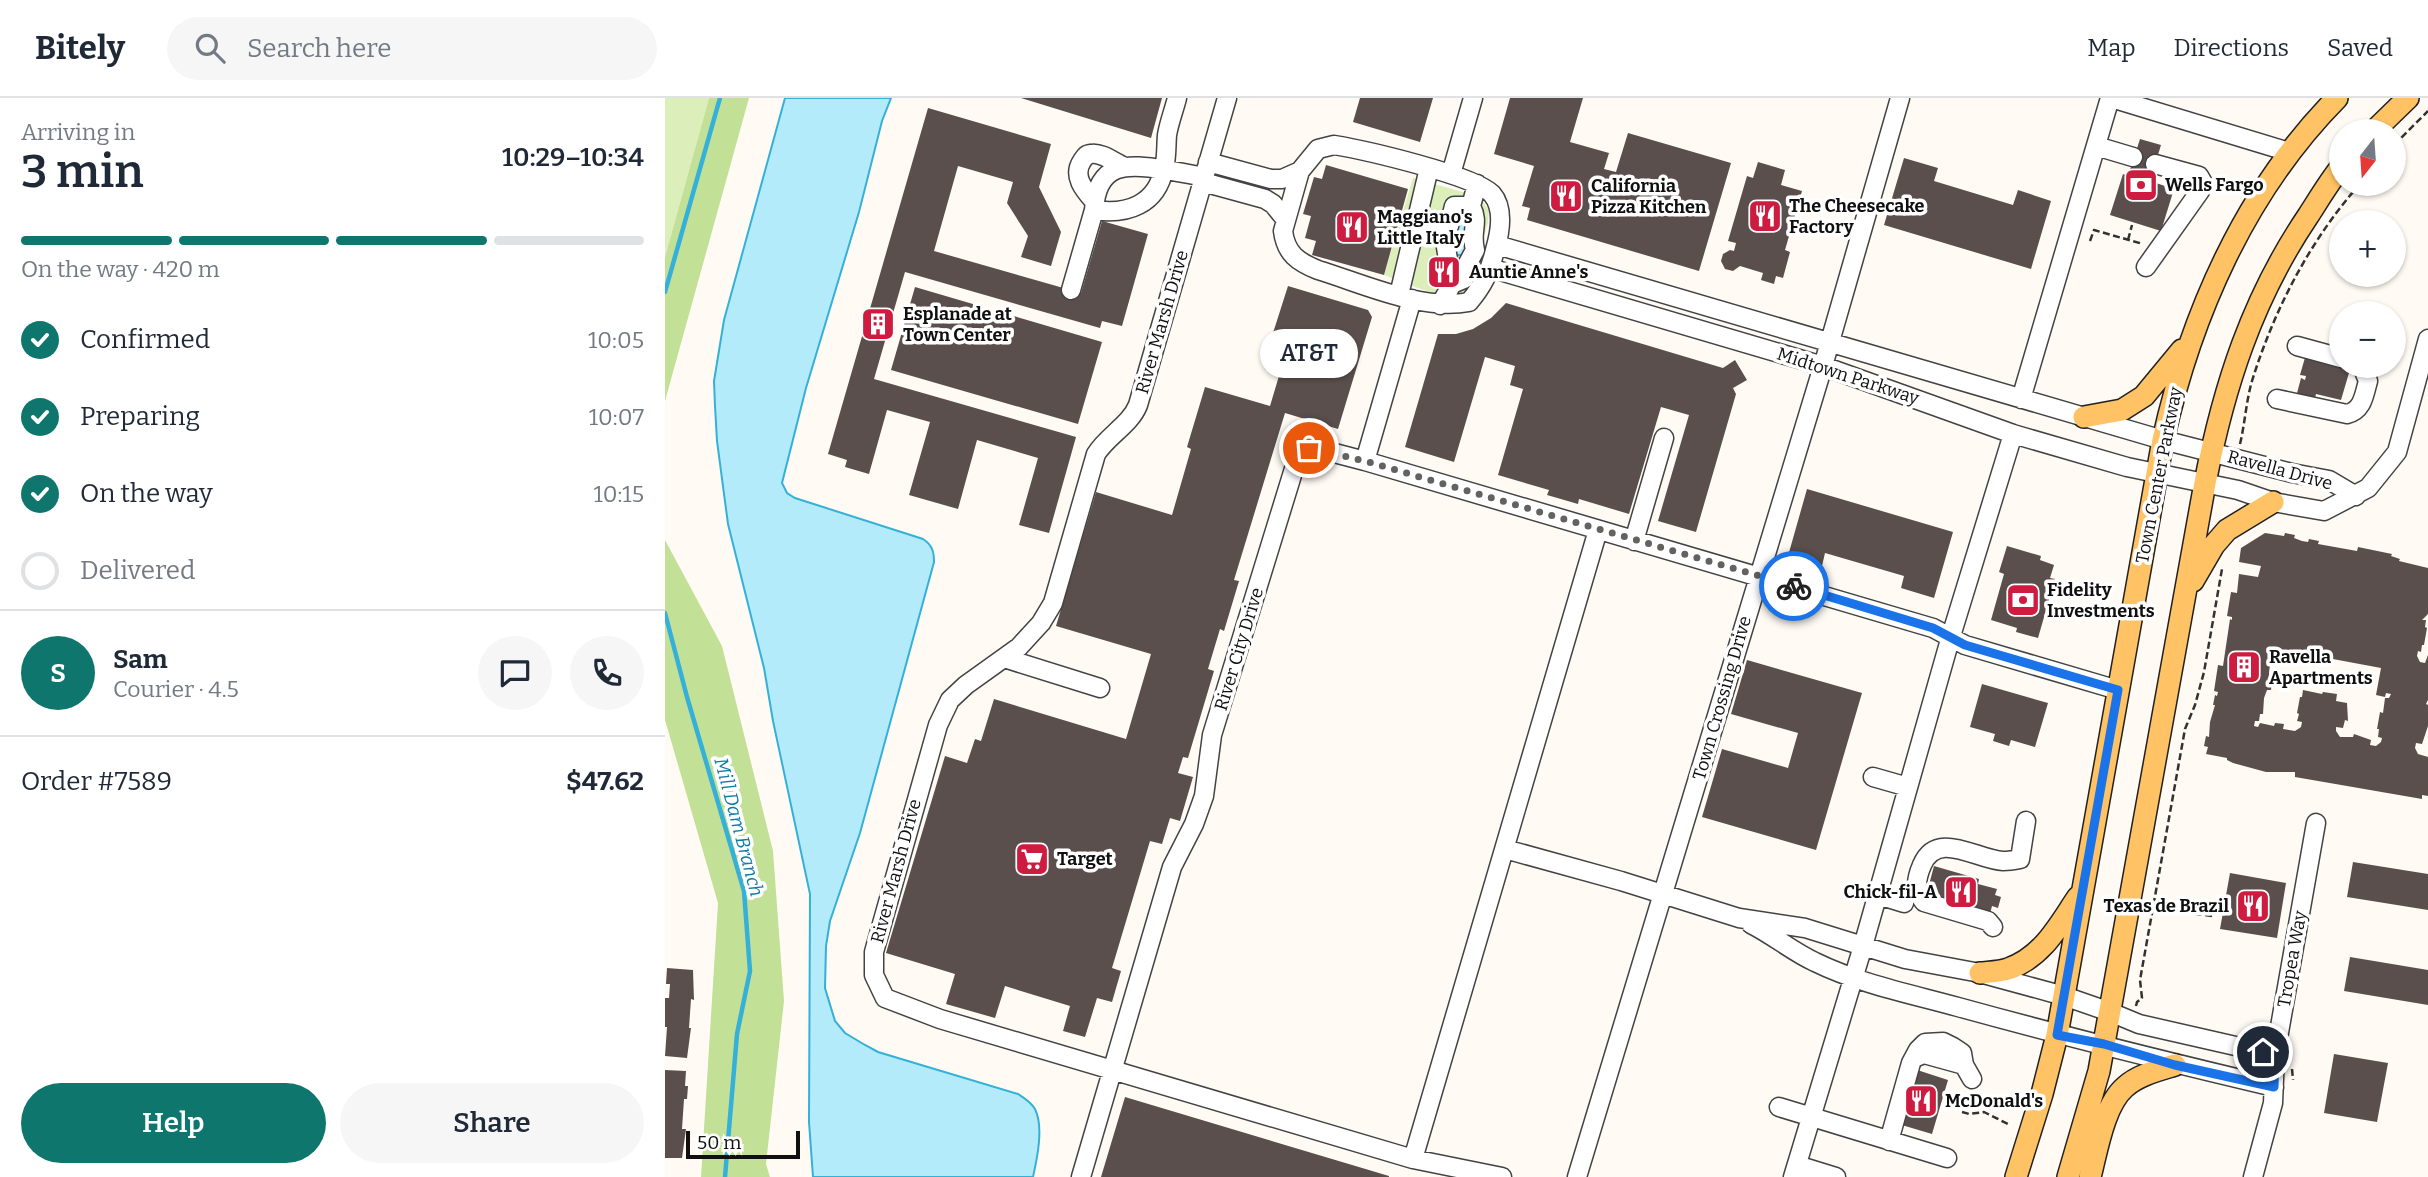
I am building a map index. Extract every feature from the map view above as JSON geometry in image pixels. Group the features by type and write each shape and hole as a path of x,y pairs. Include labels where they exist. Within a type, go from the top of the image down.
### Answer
{"main road":[{"name":"Town Center Parkway","path":"2016,1177 2057,1035 2163,440 2180,371 2213,282 2231,247 2289,152 2337,98"},
{"path":"2386,119 2408,98"},
{"path":"2069,1177 2098,1078 2205,484 2232,371 2259,300 2296,233 2329,185"},
{"path":"2084,417 2122,410 2144,396 2190,341"},
{"path":"2187,592 2214,545 2227,530 2273,502"},
{"path":"1980,973 2007,969 2026,960 2047,943 2083,889"},
{"path":"2090,1177 2111,1104 2126,1086 2150,1073 2175,1065"}],"street":[{"path":"1177,98 1167,132 1164,170 1150,197 1141,206 1114,213 1090,201 1078,173 1084,158 1094,153 1115,162 1153,166 1164,170 1205,174 1282,179 1300,171"},
{"name":"River Marsh Drive","path":"1227,98 1138,405 1134,415 1109,437 1096,454 1053,603 1041,623 1019,647 966,685 950,700 938,725 873,952 874,975 885,998 898,1005 1413,1159 1502,1177"},
{"path":"1451,174 1473,98"},
{"name":"Town Crossing Drive","path":"1577,1177 1830,343 1901,98"},
{"path":"2021,399 2111,98 2289,152"},
{"path":"1334,145 1451,174 1477,184 1492,194 1499,208 1497,245 1490,268 1482,288 1469,302 1440,306 1304,264 1291,254 1285,241 1283,231 1300,171 1318,149 1334,145"},
{"path":"2096,146 2133,157"},
{"path":"1071,290 1090,201 1115,162"},
{"path":"2146,267 2203,183 2199,176 2155,164"},
{"path":"1429,168 1415,226 1405,297 1365,461 1933,628 1965,645 2118,690"},
{"path":"1205,174 1273,204 1286,220"},
{"path":"1440,306 1475,250 1472,238 1477,184"},
{"path":"1458,281 1447,230 1454,206 1500,217"},
{"path":"1415,226 1447,230 1472,238"},
{"name":"Midtown Parkway","path":"1497,245 2211,453"},
{"name":"Midtown Parkway","path":"1490,268 1823,366 2013,433 2157,475 2205,484"},
{"path":"1458,281 1482,288"},
{"path":"2356,496 2381,475 2397,452 2428,339"},
{"path":"2297,345 2329,354"},
{"path":"2277,399 2347,415 2356,412 2360,407 2367,378"},
{"path":"1836,1177 1795,1171 2013,433"},
{"path":"1634,541 1664,438"},
{"name":"River City Drive","path":"1112,1071 1172,867 1205,796 1212,735 1297,459 1303,450 1309,448 1365,461"},
{"name":"Ravella Drive","path":"2211,453 2329,480 2356,496"},
{"name":"Ravella Drive","path":"2205,484 2238,490 2273,502 2324,511 2356,496"},
{"path":"1413,1159 1598,530"},
{"path":"1004,658 1100,688"},
{"path":"1873,777 1907,787"},
{"path":"1993,927 1988,921 1924,902 1916,886 1921,866 1932,851 1941,847 2002,861 2020,859 2026,821"},
{"name":"Tropea Way","path":"2253,1177 2270,1114 2275,1055 2316,822"},
{"path":"1504,849 1739,918 1805,928 1905,959 1980,973 2064,996 2139,1024 2275,1055"},
{"path":"1878,895 1904,902"},
{"path":"1739,918 1768,932 1815,962 1853,977 2057,1035 2104,1044 2175,1065 2274,1087"},
{"path":"1889,1141 1918,1049 1925,1043 1943,1042 1962,1053 1968,1072"},
{"path":"1081,1177 1112,1071"},
{"path":"1779,1107 1947,1158"}],"path":[{"path":"2406,133 2428,111"},
{"path":"2241,441 2252,383 2285,299 2319,236 2351,196"},
{"path":"2128,240 2132,225"},
{"path":"2091,241 2094,230 2151,246"},
{"path":"2137,1002 2142,998 2140,980 2185,729 2204,672 2224,562"},
{"path":"2153,908 2212,916"},
{"path":"2292,1069 2293,1080"},
{"path":"1962,1112 1969,1115 1984,1112 2010,1125"}],"green space":[{"path":"665,98 709,98 665,257"},
{"path":"709,98 749,98 665,401 665,257"},
{"path":"1413,178 1470,194 1483,202 1489,210 1488,223 1467,291 1448,295 1437,293 1384,275"},
{"path":"665,540 722,646 773,851 784,1001 766,1164 770,1177 701,1177 718,903 665,720"}],"water":[{"path":"785,98 891,98 882,121 859,212 806,388 782,483 787,493 795,498 923,539 933,551 934,558 860,833 830,921 826,946 825,988 835,1021 845,1033 865,1045 878,1052 1018,1094 1029,1102 1035,1109 1039,1125 1033,1177 813,1177 809,1122 810,894 764,668 728,524 717,441 714,381 724,320"},
{"path":"1461,214 1466,217 1467,251 1456,255 1455,229"}],"building":[{"path":"1021,98 1162,98 1151,138"},
{"path":"1360,98 1433,98 1420,142 1353,122"},
{"path":"1510,98 1583,98 1570,142 1609,153 1604,169 1616,172 1628,133 1731,163 1699,271 1527,220 1530,208 1522,206 1534,166 1494,154"},
{"name":"Esplanade at Town Center","path":"928,108 1051,144 1039,187 1061,232 1051,266 1021,257 1028,236 1007,203 1013,182 958,166 934,251 1081,293 1102,221 1148,234 1122,326 1102,321 1100,328 905,272 874,379 1076,437 1049,533 1019,525 1038,458 977,440 958,509 909,495 930,422 887,410 869,474 845,467 847,460 828,454"},
{"name":"Wells Fargo","path":"2140,139 2161,145 2150,181 2174,189 2161,231 2110,215 2123,174 2128,176"},
{"path":"1904,158 1938,168 1934,181 2013,205 2018,190 2051,201 2031,269 1884,225"},
{"name":"The Cheesecake Factory","path":"1758,162 1785,170 1781,185 1802,191 1785,250 1790,252 1783,278 1776,276 1774,284 1761,280 1763,273 1740,266 1733,271 1725,269 1721,261 1723,254 1734,251 1736,243 1728,241 1747,176 1753,178"},
{"name":"Maggiano's Little Italy","path":"1326,165 1408,189 1384,275 1312,255 1316,241 1305,238 1311,216 1303,214 1314,177 1322,179"},
{"name":"Auntie Anne's","path":"1449,260 1457,273 1439,284 1431,272"},
{"path":"1288,286 1368,310 1372,317 1338,429 1285,413 1234,580 1239,581 1224,631 1220,629 1208,669 1214,671 1188,758 1183,757 1178,773 1193,777 1180,821 1170,818 1162,844 1150,841 1112,968 1121,971 1112,1002 1097,998 1085,1037 1063,1031 1070,1006 1005,986 995,1018 946,1004 955,974 886,953 945,756 967,763 975,739 981,741 994,699 1126,739 1151,654 1056,626 1096,492 1172,515 1191,449 1187,447 1205,387 1270,406 1290,339 1273,333"},
{"path":"915,287 1102,342 1078,424 891,370"},
{"path":"1506,303 1723,368 1735,360 1747,380 1733,388 1736,394 1696,532 1658,521 1689,415 1661,407 1629,514 1579,499 1578,504 1547,495 1549,490 1498,475 1523,389 1510,385 1515,366 1485,357 1454,462 1405,447 1438,334 1456,334 1473,329 1491,318"},
{"path":"2306,354 2329,362 2329,378 2347,378 2341,400 2316,394 2314,402 2296,397 2301,378 2305,380 2306,376 2300,375"},
{"path":"1807,489 1953,532 1934,598 1901,588 1904,576 1825,553 1822,566 1788,556"},
{"name":"Ravella Apartments","path":"2265,533 2284,536 2285,533 2295,535 2294,538 2302,541 2308,542 2309,539 2319,541 2318,544 2357,551 2358,547 2392,554 2391,556 2400,559 2399,561 2428,568 2428,614 2422,620 2426,620 2427,628 2424,645 2417,656 2420,662 2425,663 2428,655 2428,726 2422,744 2416,743 2415,748 2418,754 2428,757 2428,796 2422,795 2422,799 2295,777 2295,772 2266,772 2233,763 2227,758 2206,754 2208,747 2204,746 2206,736 2209,737 2215,695 2217,696 2218,692 2214,691 2218,665 2223,666 2230,619 2232,620 2232,617 2227,616 2231,592 2237,593 2239,574 2258,577 2261,566 2239,562 2241,548","holes":["2274,648 2381,668 2376,695 2385,697 2386,693 2391,694 2389,698 2385,698 2383,713 2380,712 2377,729 2378,737 2382,738 2376,746 2370,745 2371,740 2354,734 2353,737 2340,737 2336,727 2343,728 2345,720 2348,721 2347,703 2336,701 2337,694 2303,690 2297,713 2297,721 2302,722 2301,727 2295,731 2283,729 2284,724 2275,723 2274,726 2260,723 2258,727 2254,726 2255,721 2259,721 2260,714 2263,714 2267,690 2271,690 2269,672 2270,665 2274,666"]},
{"name":"Fidelity Investments","path":"2007,546 2041,556 2040,560 2054,565 2050,578 2055,579 2038,638 2016,632 2017,628 1991,620 2004,574 1999,572"},
{"path":"1747,660 1862,693 1816,850 1702,817 1722,749 1788,768 1798,733 1731,714"},
{"path":"1982,684 2048,703 2035,747 2011,740 2009,746 1993,741 1995,734 1970,727"},
{"path":"2353,862 2428,874 2428,910 2347,897"},
{"name":"Chick-fil-A","path":"1934,866 1979,879 1978,884 1997,889 1995,895 2001,897 1998,908 1992,906 1990,914 1926,896"},
{"name":"Texas de Brazil","path":"2230,873 2286,883 2277,938 2220,929"},
{"path":"2350,957 2428,970 2428,1005 2344,991"},
{"path":"667,968 693,970 694,1000 691,999 687,1058 665,1056 665,998 669,998 670,984 666,984"},
{"path":"2334,1054 2388,1063 2377,1122 2324,1113"},
{"name":"McDonald's","path":"1911,1068 1948,1080 1932,1134 1895,1123"},
{"path":"665,1070 686,1071 685,1086 688,1086 687,1099 684,1099 682,1129 686,1129 682,1158 665,1158"},
{"path":"1125,1097 1389,1176 1389,1177 1101,1177"}],"waterway":[{"name":"Mill Dam Branch","path":"665,292 720,98"},
{"name":"Mill Dam Branch","path":"665,613 744,891 750,971 737,1034 725,1177"}],"way so far":[{"path":"1309,448 1365,461 1794,586"}],"place":[{"name":"Wells Fargo","path":"2141,185"},
{"name":"California Pizza Kitchen","path":"1566,196"},
{"name":"The Cheesecake Factory","path":"1765,216"},
{"name":"Maggiano's Little Italy","path":"1352,227"},
{"name":"Auntie Anne's","path":"1444,272"},
{"name":"Esplanade at Town Center","path":"878,324"},
{"name":"AT&T","path":"1309,448"},
{"name":"Fidelity Investments","path":"2023,600"},
{"name":"Ravella Apartments","path":"2244,667"},
{"name":"Target","path":"1032,859"},
{"name":"Chick-fil-A","path":"1961,892"},
{"name":"Texas de Brazil","path":"2253,906"},
{"name":"McDonald's","path":"1921,1101"}],"route":[{"path":"1794,586 1933,628 1965,645 2118,690 2057,1035 2104,1044 2175,1065 2274,1087 2275,1055 2263,1052"}]}
